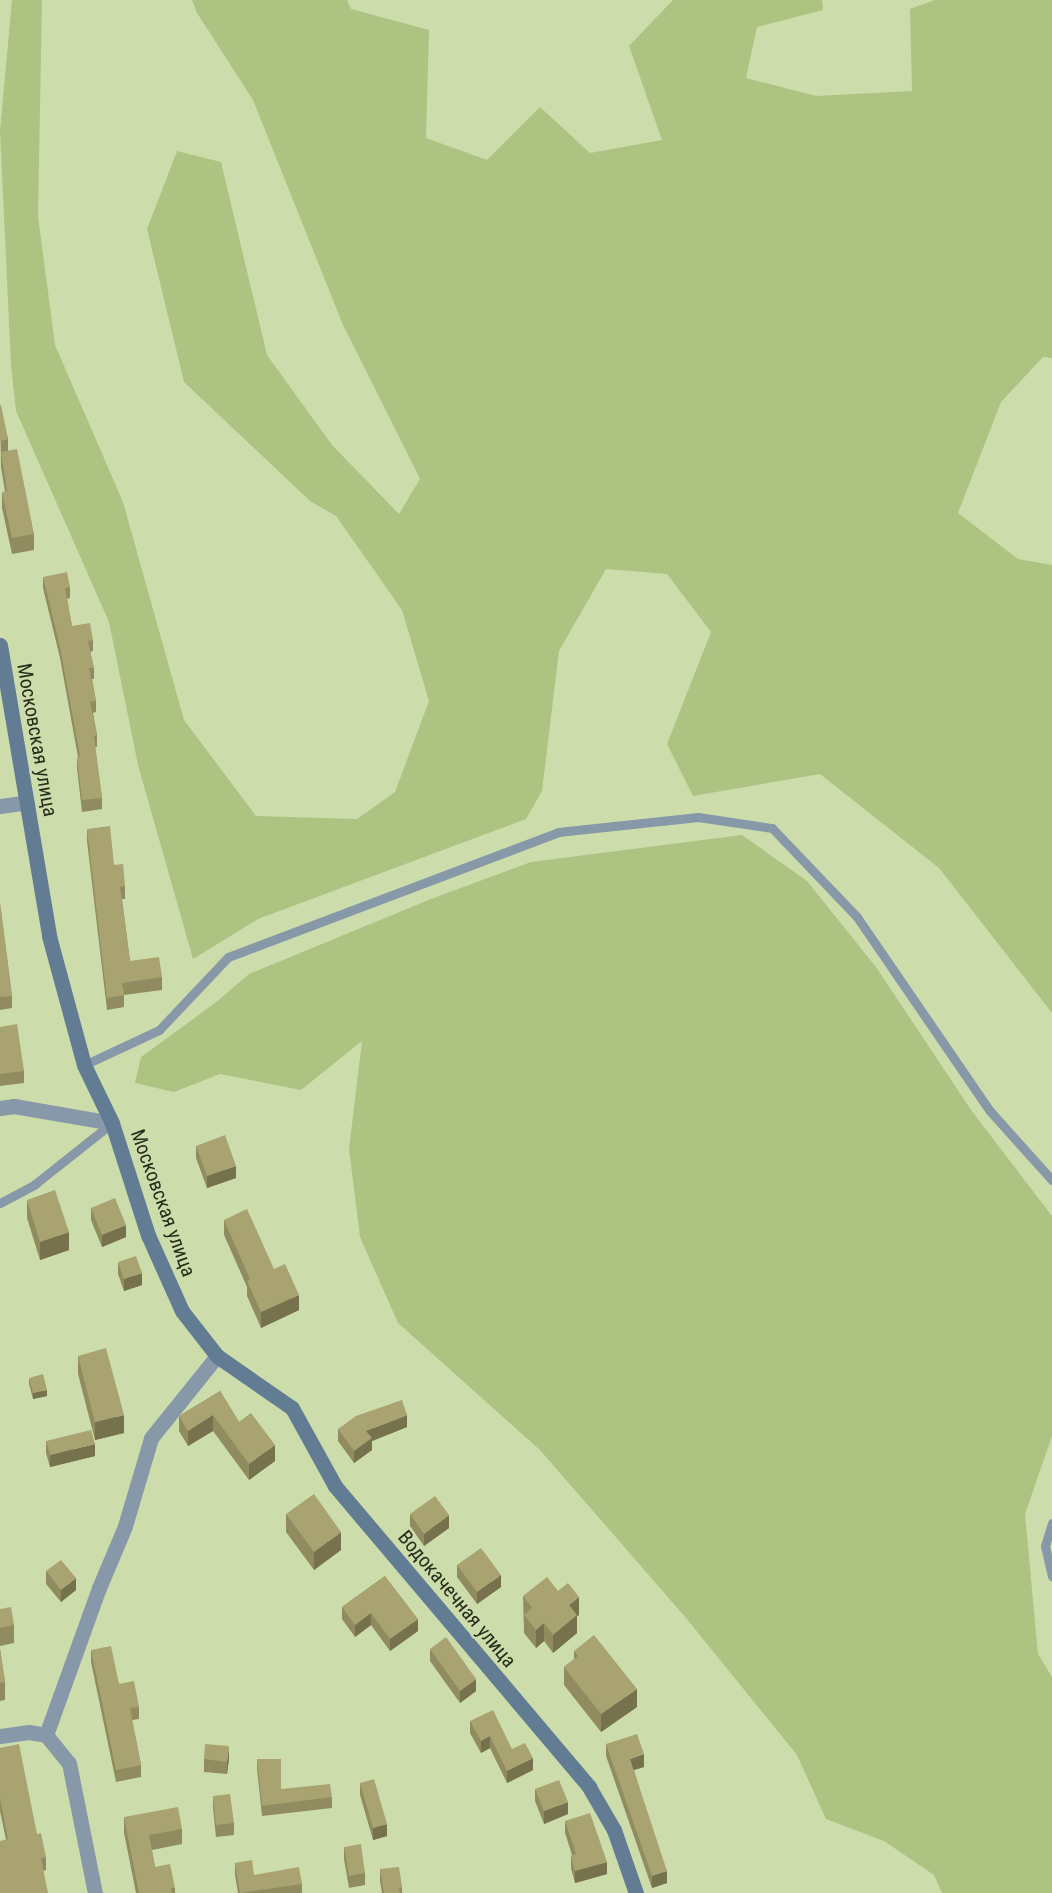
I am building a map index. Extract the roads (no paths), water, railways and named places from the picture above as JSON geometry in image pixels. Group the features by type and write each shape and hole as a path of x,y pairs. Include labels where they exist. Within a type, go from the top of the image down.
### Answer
{"street":[{"name":"Московская улица","path":"0,645 49,936 84,1065 112,1124 148,1235 182,1311 217,1356"},
{"path":"0,806 27,802"},
{"path":"0,1108 14,1106 112,1124"},
{"path":"46,1735 99,1588 125,1526 151,1438 217,1356"},
{"name":"Водокачечная улица","path":"217,1356 292,1408 335,1486 589,1787 614,1830 636,1893"},
{"path":"0,1736 29,1732 46,1735 69,1763 95,1893"}],"lane":[{"path":"84,1065 159,1030 228,957 558,832 698,817 772,828 857,917 990,1111 1052,1180"},
{"path":"0,1203 35,1184 112,1124"},
{"path":"1052,1522 1045,1546 1052,1576"}]}
